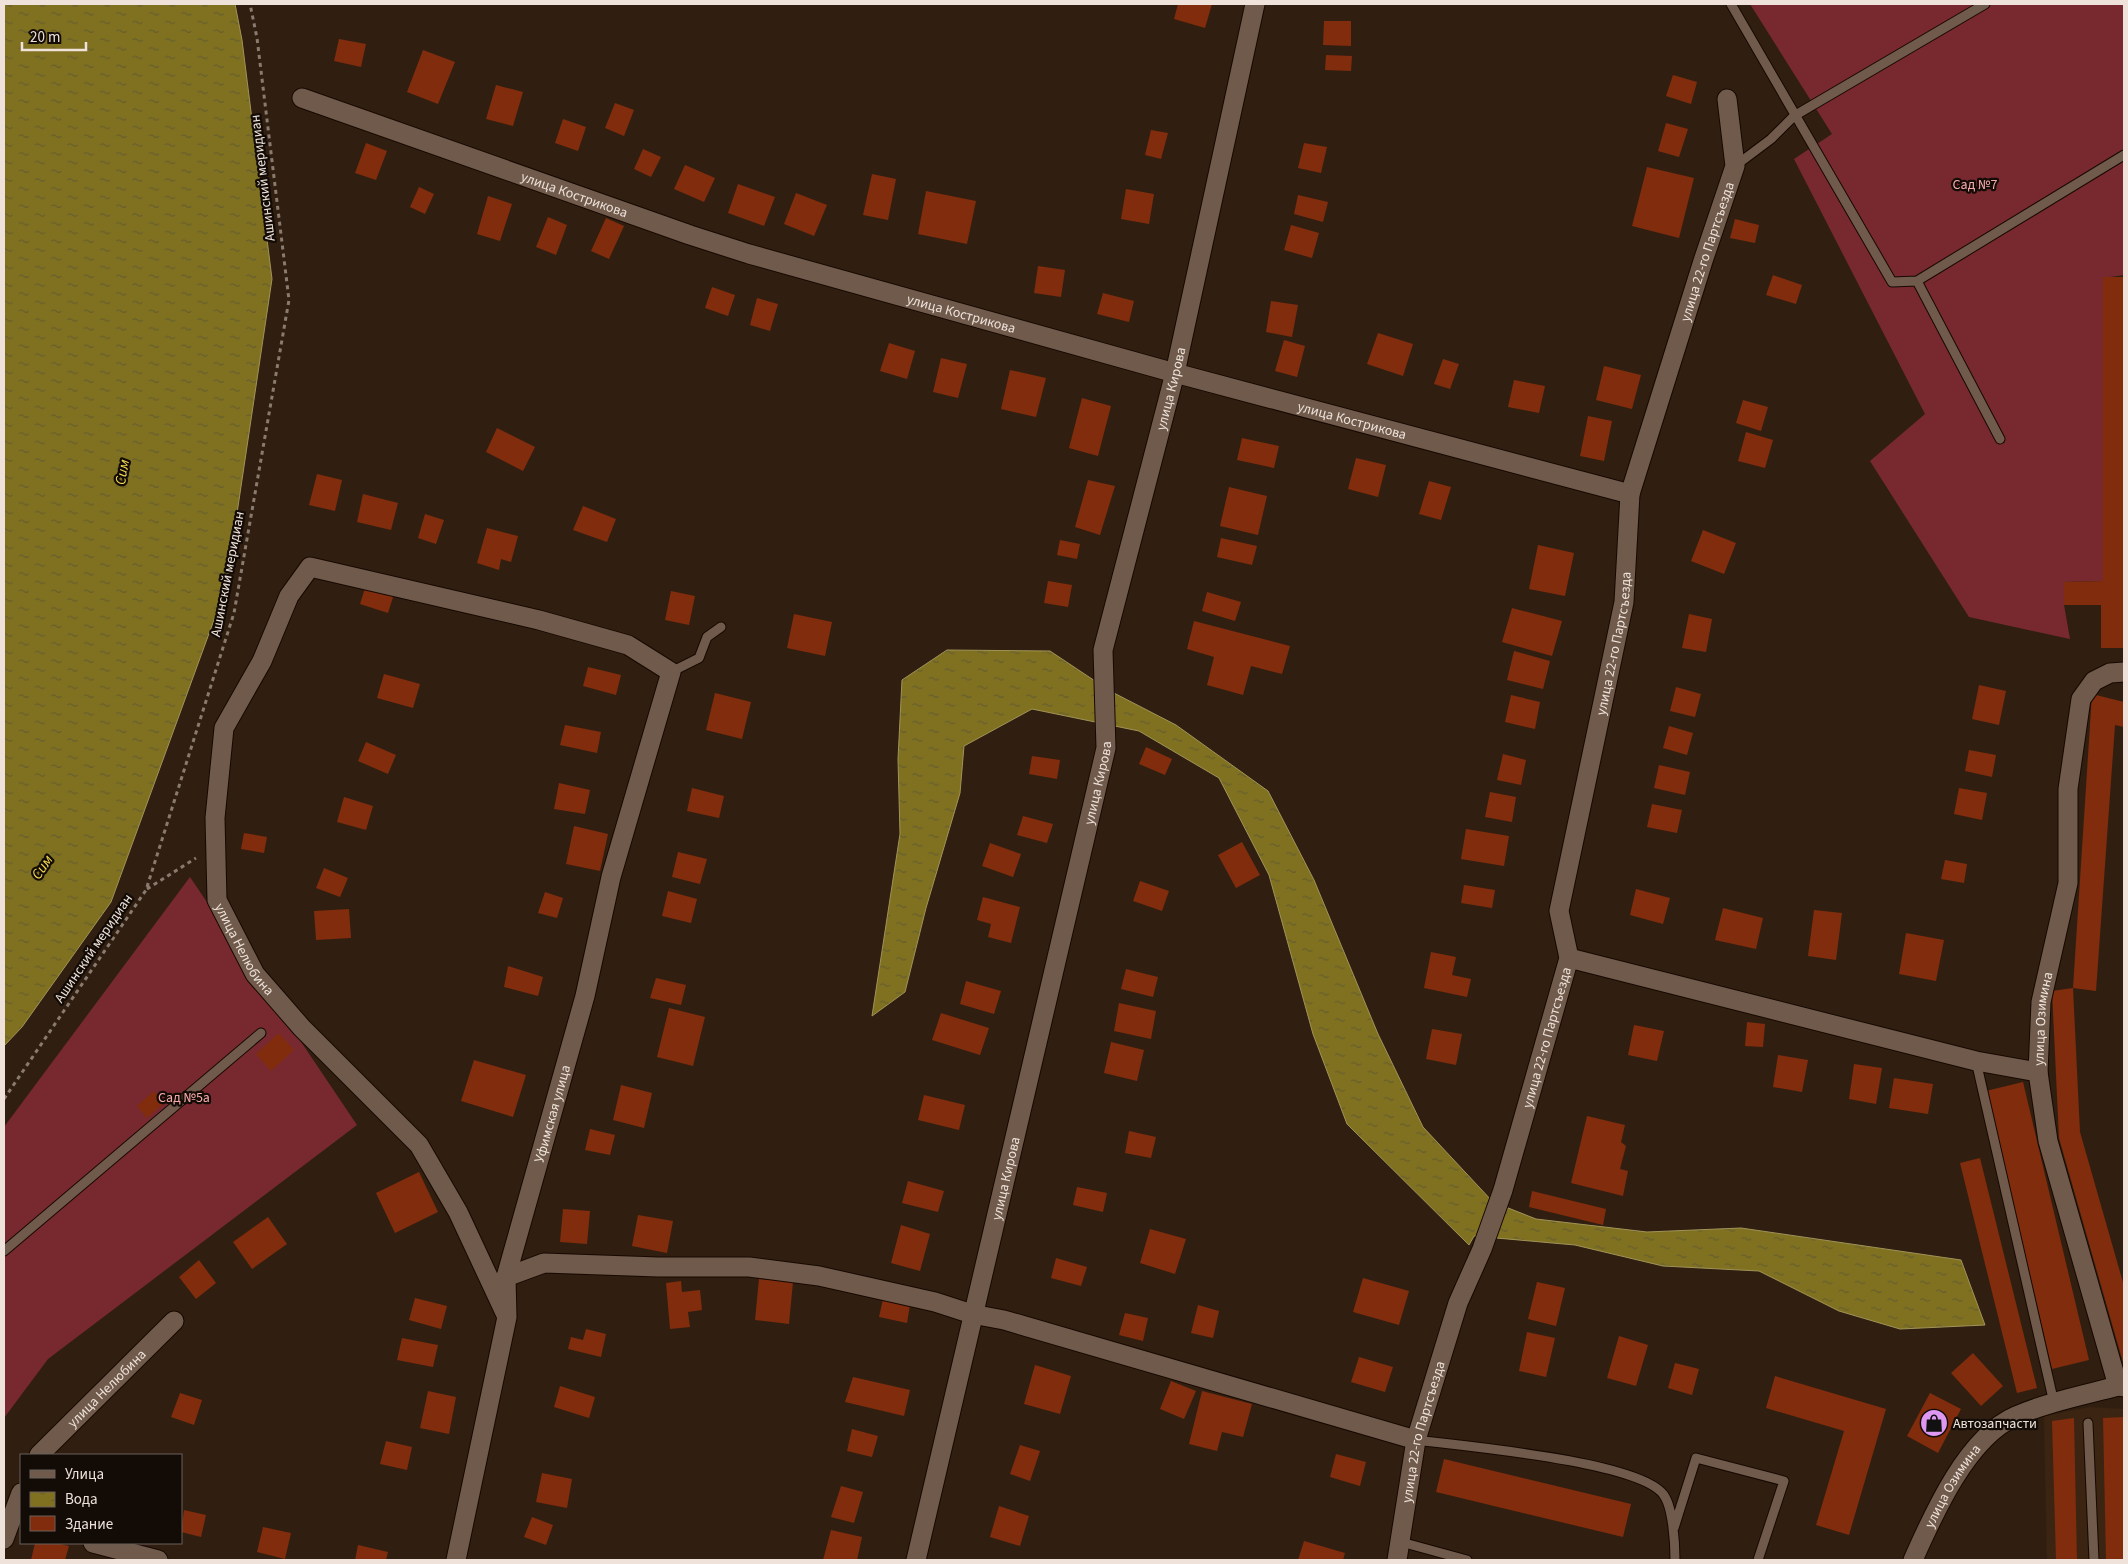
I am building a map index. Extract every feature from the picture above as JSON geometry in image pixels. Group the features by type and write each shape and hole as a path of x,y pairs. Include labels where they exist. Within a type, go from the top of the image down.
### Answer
{"street":[{"name":"улица Кирова","path":"916,1560 972,1314 1106,748 1103,650 1174,373 1255,4"},
{"name":"улица Кострикова","path":"302,98 698,238 1174,373 1630,494"},
{"name":"улица 22-го Партсъезда","path":"1399,1551 1416,1440 1458,1304 1482,1249 1503,1190 1570,958 1559,910 1624,602 1630,494 1702,261 1735,166 1727,99"},
{"name":"улица Нелюбина","path":"507,1318 458,1212 420,1145 302,1028 255,974 217,900 214,818 224,728 262,661 289,596 310,567 539,620 628,645 671,672"},
{"name":"Уфимская улица","path":"456,1560 507,1318 506,1277 554,1100 585,996 611,877 671,672"},
{"name":"улица Озимина","path":"1914,1560 1935,1509 1982,1440 2014,1417 2054,1403 2121,1386 2048,1141 2038,1072 2041,1002 2068,882 2068,789 2081,699 2094,681 2110,673 2124,672"},
{"path":"1570,958 1976,1061 2038,1072"},
{"path":"506,1277 544,1263 658,1267 749,1267 819,1276 935,1302 972,1314 1004,1320 1416,1440"},
{"name":"улица Нелюбина","path":"39,1454 174,1321"},
{"path":"4,1539 16,1522 20,1498"},
{"path":"97,1544 158,1560"}],"lane":[{"path":"1731,4 1794,116 1892,282 1917,282 2124,155"},
{"path":"1735,166 1771,140 1794,116 1985,4"},
{"path":"1917,282 2000,439"},
{"path":"671,672 698,658 707,638 721,627"},
{"path":"4,1250 261,1033"},
{"path":"1976,1061 2054,1403"},
{"path":"2088,1423 2094,1560"},
{"path":"1416,1440 1558,1458 1642,1479 1663,1494 1674,1528 1675,1560"},
{"path":"1674,1528 1696,1458 1784,1481 1758,1560"},
{"path":"1399,1551 1467,1560"}],"path":[{"name":"Ашинский меридиан","path":"4,1098 146,890 234,613 289,300 257,38 250,4"},
{"path":"146,890 215,845"}],"shaded area":[{"path":"2090,1407 2124,1409 2124,1560 2047,1560 2044,1416"}],"green space":[{"name":"Сад №7","path":"1750,4 2124,4 2124,275 2103,278 2103,581 2064,582 2064,605 2070,639 1969,617 1870,461 1925,414 1794,159 1832,134"},
{"name":"Сад №5а","path":"190,877 357,1125 48,1359 4,1418 4,1127"}],"water":[{"name":"Сим","path":"4,4 235,4 242,40 272,279 226,587 111,902 22,1027 4,1046"},
{"path":"947,650 1050,651 1110,691 1176,725 1268,791 1314,880 1378,1034 1423,1127 1493,1202 1536,1219 1647,1232 1741,1228 1961,1260 1985,1325 1900,1329 1839,1311 1759,1271 1663,1266 1575,1245 1474,1236 1469,1245 1347,1124 1313,1034 1269,875 1219,778 1139,731 1032,709 964,746 960,793 926,908 905,992 872,1016 900,834 898,759 902,680"}],"building":[{"path":"1178,4 1212,4 1205,28 1174,19"},
{"path":"1324,21 1351,21 1351,46 1323,45"},
{"path":"339,39 366,44 361,67 334,61"},
{"path":"423,50 455,62 438,104 407,92"},
{"path":"1326,55 1352,56 1351,71 1325,70"},
{"path":"1673,75 1697,82 1691,104 1666,96"},
{"path":"496,85 523,92 513,126 486,119"},
{"path":"615,103 634,110 624,136 605,128"},
{"path":"563,119 586,127 578,151 555,143"},
{"path":"1666,123 1688,129 1679,157 1658,151"},
{"path":"1151,130 1168,133 1161,159 1145,155"},
{"path":"366,143 387,151 376,180 355,173"},
{"path":"1304,143 1327,147 1321,173 1298,168"},
{"path":"643,149 661,157 651,177 634,169"},
{"path":"685,165 715,178 704,202 674,189"},
{"path":"1647,167 1694,178 1679,238 1632,226"},
{"path":"872,174 896,179 888,220 863,215"},
{"path":"738,184 775,197 764,226 728,213"},
{"path":"419,187 434,194 425,214 410,207"},
{"path":"1126,189 1154,194 1149,224 1121,219"},
{"path":"926,191 976,201 967,244 918,234"},
{"path":"796,193 827,205 814,236 784,224"},
{"path":"1298,195 1328,202 1323,222 1294,214"},
{"path":"488,196 512,204 500,241 477,234"},
{"path":"548,217 567,225 556,255 536,247"},
{"path":"606,218 624,226 609,259 591,251"},
{"path":"1735,219 1759,225 1755,243 1730,238"},
{"path":"1291,225 1319,233 1312,258 1284,250"},
{"path":"1038,266 1065,270 1061,297 1034,293"},
{"path":"1773,275 1802,285 1796,304 1766,295"},
{"path":"2103,277 2124,277 2124,648 2101,648 2101,605 2064,605 2064,582 2103,581"},
{"path":"712,287 735,295 728,316 705,308"},
{"path":"1103,293 1134,301 1129,322 1097,314"},
{"path":"757,298 778,304 770,331 750,325"},
{"path":"1271,301 1298,305 1292,337 1266,332"},
{"path":"1378,333 1413,344 1403,376 1367,364"},
{"path":"1284,340 1305,346 1297,377 1275,371"},
{"path":"889,343 915,351 907,379 880,371"},
{"path":"941,358 967,364 958,398 933,392"},
{"path":"1443,359 1459,364 1450,389 1434,384"},
{"path":"1604,366 1641,375 1632,409 1596,400"},
{"path":"1010,370 1046,378 1036,417 1001,409"},
{"path":"1514,380 1545,386 1539,413 1508,407"},
{"path":"1082,398 1111,406 1098,456 1069,448"},
{"path":"1743,400 1768,407 1761,431 1736,423"},
{"path":"1588,416 1612,421 1604,461 1580,456"},
{"path":"497,428 535,447 523,471 486,452"},
{"path":"1746,432 1773,440 1765,468 1738,461"},
{"path":"1242,438 1279,446 1274,468 1237,460"},
{"path":"1356,458 1386,465 1378,497 1348,489"},
{"path":"317,474 342,480 335,511 309,505"},
{"path":"1088,480 1115,486 1100,535 1075,527"},
{"path":"1429,481 1451,487 1441,520 1419,514"},
{"path":"1229,487 1267,496 1258,535 1220,526"},
{"path":"363,494 398,503 391,530 357,522"},
{"path":"583,506 616,519 607,542 573,530"},
{"path":"425,514 444,520 436,544 418,538"},
{"path":"487,528 518,536 511,562 501,559 499,570 477,563"},
{"path":"1703,530 1736,543 1724,574 1691,561"},
{"path":"1221,538 1257,546 1252,565 1217,557"},
{"path":"1060,540 1080,544 1077,559 1057,555"},
{"path":"1538,545 1574,553 1565,596 1529,589"},
{"path":"1048,581 1072,585 1068,607 1044,603"},
{"path":"366,585 394,594 388,613 360,604"},
{"path":"671,591 695,596 689,625 665,620"},
{"path":"1207,592 1241,602 1235,621 1202,611"},
{"path":"1512,608 1562,621 1552,656 1502,642"},
{"path":"794,614 832,622 825,656 787,648"},
{"path":"1689,614 1712,619 1706,652 1682,648"},
{"path":"1194,621 1290,646 1282,674 1251,666 1243,695 1207,685 1214,657 1187,649"},
{"path":"1514,651 1550,661 1543,689 1507,680"},
{"path":"588,667 621,675 616,695 583,686"},
{"path":"384,674 420,684 413,708 377,698"},
{"path":"1979,685 2006,691 1999,725 1972,719"},
{"path":"1676,687 1701,694 1695,717 1670,711"},
{"path":"715,693 751,702 742,739 706,730"},
{"path":"2092,694 2124,702 2124,727 2115,725 2096,991 2073,988"},
{"path":"1511,695 1540,702 1535,729 1505,722"},
{"path":"565,725 601,732 597,753 560,745"},
{"path":"1669,726 1693,733 1687,755 1663,748"},
{"path":"366,742 396,755 388,774 358,761"},
{"path":"1146,747 1172,759 1165,775 1139,764"},
{"path":"1969,750 1996,755 1992,777 1965,771"},
{"path":"1503,754 1526,760 1521,785 1497,780"},
{"path":"1032,756 1060,760 1057,779 1029,774"},
{"path":"1659,765 1690,772 1685,795 1654,788"},
{"path":"559,783 590,790 585,814 554,809"},
{"path":"692,788 724,796 719,818 687,811"},
{"path":"1959,788 1987,793 1982,820 1954,814"},
{"path":"1490,792 1516,797 1512,822 1485,817"},
{"path":"344,797 373,806 366,830 337,822"},
{"path":"1652,804 1682,810 1677,833 1647,827"},
{"path":"1023,816 1053,824 1047,843 1017,835"},
{"path":"574,826 608,834 600,871 566,864"},
{"path":"1466,829 1509,836 1504,866 1461,859"},
{"path":"244,833 267,837 264,853 241,849"},
{"path":"1242,842 1260,875 1236,888 1218,855"},
{"path":"990,843 1021,854 1013,877 982,866"},
{"path":"678,852 707,859 700,884 672,877"},
{"path":"1945,860 1967,864 1964,883 1941,879"},
{"path":"324,868 348,878 340,897 316,888"},
{"path":"1140,881 1169,891 1162,911 1133,901"},
{"path":"1464,885 1495,890 1492,908 1461,903"},
{"path":"1636,889 1670,898 1663,924 1630,915"},
{"path":"668,891 697,899 691,923 662,916"},
{"path":"545,892 563,898 557,918 538,913"},
{"path":"983,897 1020,907 1011,943 988,937 991,924 977,920"},
{"path":"1723,908 1763,918 1756,949 1715,940"},
{"path":"349,909 351,938 316,940 314,911"},
{"path":"1814,910 1842,913 1836,960 1808,956"},
{"path":"1906,933 1944,940 1936,981 1899,974"},
{"path":"1431,952 1456,957 1452,975 1471,979 1467,997 1424,988"},
{"path":"508,966 543,977 538,996 504,987"},
{"path":"1126,969 1158,977 1153,997 1121,989"},
{"path":"656,978 686,985 681,1005 650,998"},
{"path":"966,981 1001,991 994,1014 960,1004"},
{"path":"2073,988 2080,1132 2124,1286 2124,1366 2059,1138 2052,991"},
{"path":"1119,1003 1156,1011 1151,1039 1114,1031"},
{"path":"669,1008 705,1017 693,1066 657,1057"},
{"path":"941,1013 989,1028 980,1055 932,1040"},
{"path":"1747,1022 1765,1024 1763,1047 1745,1046"},
{"path":"1634,1025 1664,1031 1657,1061 1628,1055"},
{"path":"1432,1029 1462,1034 1456,1065 1426,1059"},
{"path":"279,1033 294,1050 271,1071 256,1054"},
{"path":"1111,1042 1144,1050 1137,1081 1104,1073"},
{"path":"1778,1055 1808,1060 1802,1092 1773,1087"},
{"path":"474,1060 526,1075 513,1117 461,1101"},
{"path":"1854,1064 1882,1068 1876,1104 1849,1099"},
{"path":"1894,1078 1933,1084 1928,1114 1889,1108"},
{"path":"2023,1082 2089,1360 2052,1369 1986,1091"},
{"path":"621,1085 652,1093 644,1128 613,1120"},
{"path":"154,1091 164,1103 147,1118 137,1106"},
{"path":"924,1095 965,1105 959,1130 918,1120"},
{"path":"1587,1116 1625,1125 1621,1142 1626,1146 1620,1169 1628,1171 1623,1196 1571,1183"},
{"path":"590,1129 615,1135 610,1155 585,1150"},
{"path":"1129,1131 1156,1137 1151,1158 1125,1153"},
{"path":"1980,1158 2037,1388 2017,1393 1960,1163"},
{"path":"419,1172 438,1212 395,1233 376,1193"},
{"path":"908,1181 944,1191 938,1212 902,1203"},
{"path":"1077,1187 1107,1193 1103,1212 1073,1205"},
{"path":"1532,1191 1606,1209 1603,1225 1529,1207"},
{"path":"563,1209 590,1211 587,1244 560,1242"},
{"path":"638,1215 673,1221 667,1253 632,1246"},
{"path":"268,1217 287,1244 252,1269 233,1242"},
{"path":"901,1225 930,1234 920,1271 891,1263"},
{"path":"1150,1229 1186,1239 1175,1274 1140,1263"},
{"path":"1056,1258 1087,1267 1081,1286 1051,1278"},
{"path":"199,1260 216,1283 196,1299 179,1277"},
{"path":"1363,1278 1409,1291 1399,1325 1353,1312"},
{"path":"759,1279 793,1282 789,1324 755,1320"},
{"path":"681,1281 682,1292 700,1290 702,1310 688,1312 690,1327 670,1329 666,1283"},
{"path":"1537,1282 1565,1288 1556,1326 1528,1319"},
{"path":"415,1298 447,1306 441,1329 409,1320"},
{"path":"883,1299 910,1305 907,1323 879,1317"},
{"path":"1198,1305 1219,1311 1213,1338 1191,1333"},
{"path":"1125,1313 1148,1318 1143,1341 1119,1335"},
{"path":"586,1329 606,1334 601,1357 568,1349 571,1337 583,1340"},
{"path":"1527,1332 1555,1338 1546,1377 1519,1371"},
{"path":"1619,1336 1648,1345 1636,1386 1607,1378"},
{"path":"402,1338 438,1345 433,1367 397,1360"},
{"path":"1973,1353 2003,1386 1981,1406 1951,1373"},
{"path":"1359,1357 1393,1367 1385,1392 1351,1382"},
{"path":"1675,1363 1699,1369 1692,1395 1668,1388"},
{"path":"1035,1365 1071,1376 1060,1414 1024,1404"},
{"path":"1775,1376 1886,1409 1849,1535 1816,1525 1844,1431 1766,1408"},
{"path":"853,1377 910,1390 904,1416 845,1402"},
{"path":"1171,1381 1196,1391 1184,1419 1160,1409"},
{"path":"560,1386 595,1397 589,1418 554,1407"},
{"path":"428,1391 456,1397 449,1434 420,1428"},
{"path":"1202,1391 1252,1404 1243,1437 1222,1432 1217,1451 1189,1444"},
{"path":"180,1393 202,1400 194,1425 171,1417"},
{"name":"Автозапчасти","path":"1930,1393 1961,1409 1938,1453 1907,1436"},
{"path":"2124,1417 2124,1560 2106,1560 2103,1418"},
{"path":"2074,1418 2077,1560 2056,1560 2052,1421"},
{"path":"852,1429 878,1436 872,1457 847,1451"},
{"path":"386,1441 412,1447 407,1470 380,1464"},
{"path":"1020,1445 1040,1451 1030,1481 1010,1474"},
{"path":"1336,1454 1366,1462 1360,1486 1330,1477"},
{"path":"1444,1459 1631,1504 1623,1537 1436,1492"},
{"path":"542,1473 572,1479 567,1508 536,1502"},
{"path":"841,1486 863,1492 854,1523 831,1517"},
{"path":"999,1506 1029,1516 1020,1546 990,1537"},
{"path":"184,1510 206,1515 201,1537 182,1532"},
{"path":"532,1517 553,1525 546,1545 524,1537"},
{"path":"263,1527 291,1533 285,1559 257,1552"},
{"path":"831,1530 862,1537 857,1560 823,1560"},
{"path":"1304,1541 1345,1553 1343,1560 1298,1560"},
{"path":"35,1544 69,1546 65,1560 31,1560"},
{"path":"358,1545 388,1552 386,1560 355,1560"}],"place":[{"name":"Автозапчасти","path":"1934,1423"}]}
